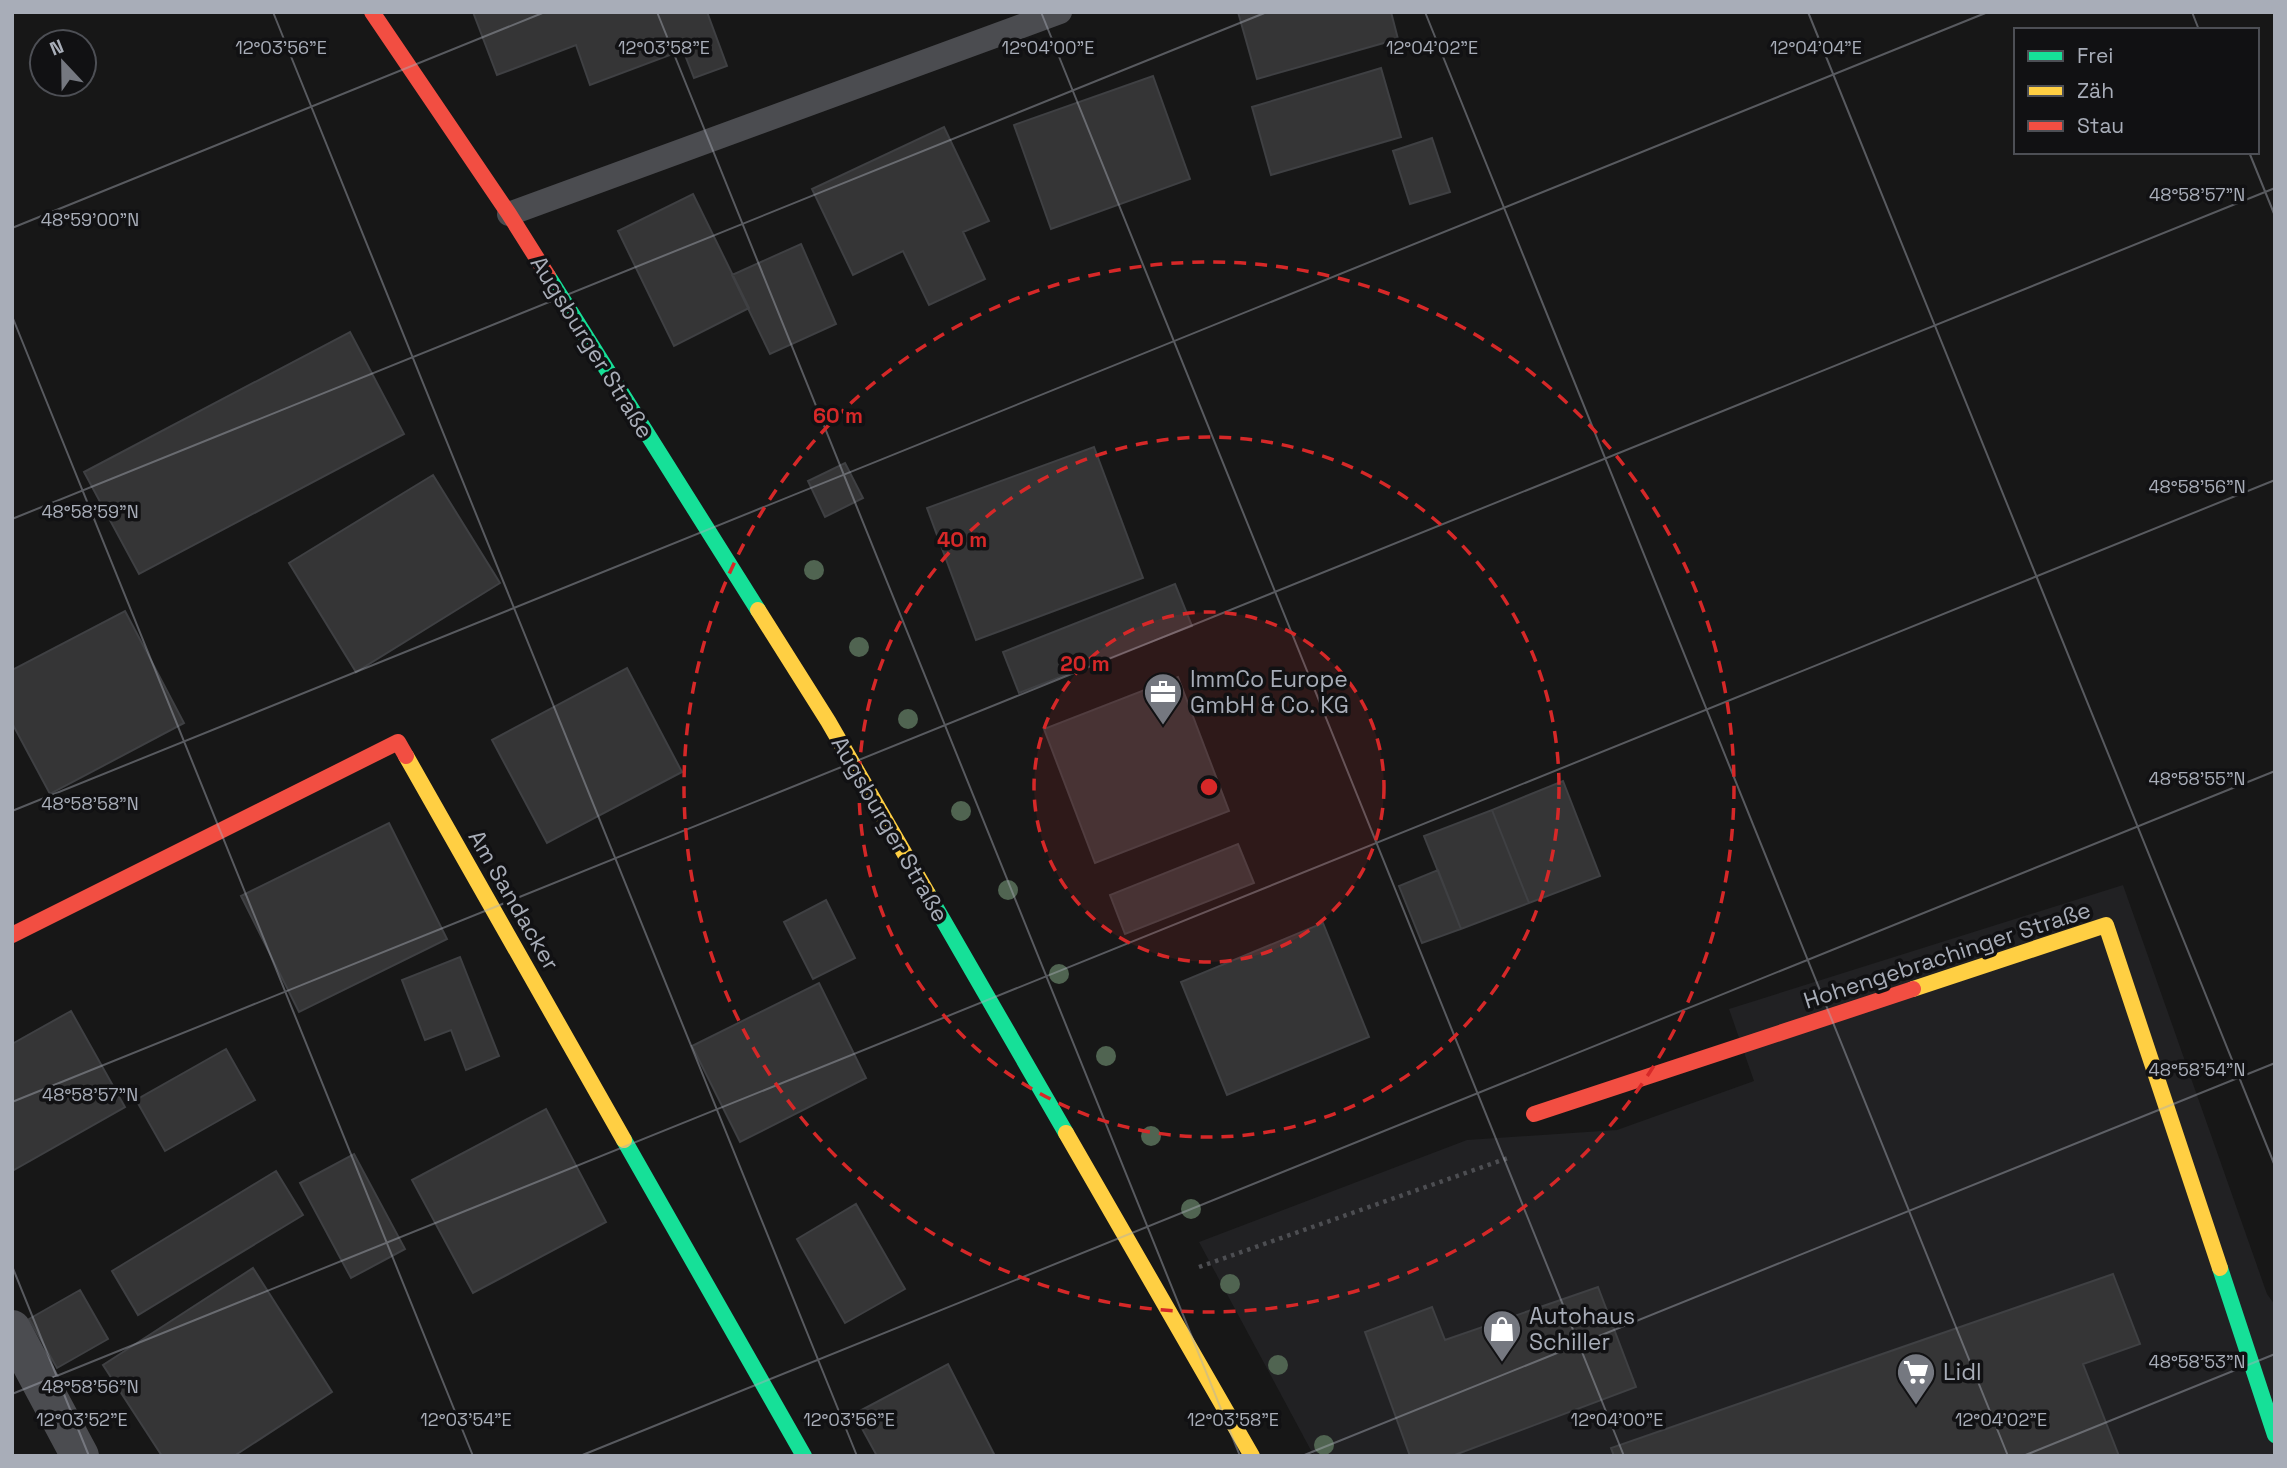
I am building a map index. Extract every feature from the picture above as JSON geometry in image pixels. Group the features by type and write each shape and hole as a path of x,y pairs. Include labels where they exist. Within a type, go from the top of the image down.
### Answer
{"street":[{"name":"Augsburger Straße","path":"372,12 509,214 828,721 1252,1456"},
{"name":"Am Sandacker","path":"12,935 398,742 804,1456"},
{"name":"Hohengebrachinger Straße","path":"1534,1114 2106,925 2275,1435"},
{"path":"12,1329 80,1456"}],"lane":[{"path":"509,214 1060,12"}],"path":[{"path":"1198,1268 1543,1146 1534,1114"}],"shaded area":[{"path":"2123,885 2267,1294 2275,1305 2275,1456 1314,1456 1199,1242 1467,1140 1617,1130 1754,1081 1729,1009"}],"building":[{"path":"473,12 707,12 727,66 694,78 683,50 590,85 576,45 497,75"},
{"path":"1238,12 1391,12 1398,39 1257,79"},
{"path":"1381,68 1401,137 1271,175 1252,107"},
{"path":"1153,76 1190,179 1051,229 1014,125"},
{"path":"944,127 989,221 963,232 985,279 929,305 903,251 853,275 812,189"},
{"path":"1432,138 1450,192 1410,204 1393,151"},
{"path":"693,194 749,308 674,346 618,231"},
{"path":"801,244 836,324 770,354 732,275"},
{"path":"350,332 404,434 139,574 84,472"},
{"path":"1094,447 1143,578 976,640 927,508"},
{"path":"845,463 863,498 825,517 808,481"},
{"path":"433,475 500,583 356,672 289,563"},
{"path":"1175,584 1192,626 1019,693 1003,652"},
{"path":"125,611 184,723 50,794 12,723 12,670"},
{"path":"627,668 682,772 547,843 492,740"},
{"path":"1178,677 1229,811 1095,863 1044,729"},
{"path":"1563,781 1600,876 1529,903 1492,810"},
{"path":"1492,810 1529,903 1461,929 1424,836"},
{"path":"389,823 447,939 299,1012 241,896"},
{"path":"1238,844 1254,883 1125,934 1110,895"},
{"path":"1438,870 1461,929 1422,943 1399,886"},
{"path":"826,900 855,958 813,979 784,922"},
{"path":"1323,923 1369,1037 1227,1095 1181,982"},
{"path":"460,957 499,1056 466,1070 451,1030 425,1040 402,980"},
{"path":"819,983 866,1078 740,1142 692,1046"},
{"path":"71,1011 125,1107 12,1171 12,1044"},
{"path":"226,1049 255,1100 165,1151 136,1100"},
{"path":"546,1109 606,1222 473,1293 412,1180"},
{"path":"354,1154 405,1249 351,1278 300,1183"},
{"path":"276,1171 303,1215 138,1315 112,1271"},
{"path":"856,1204 905,1289 845,1323 797,1239"},
{"path":"253,1268 332,1392 234,1456 162,1456 103,1365"},
{"name":"Lidl","path":"2113,1274 2140,1344 2083,1364 2119,1456 1614,1456 1611,1448"},
{"name":"Autohaus Schiller","path":"1598,1287 1636,1387 1452,1456 1410,1456 1365,1332 1432,1307 1445,1340"},
{"path":"80,1290 108,1339 57,1368 29,1319"},
{"path":"948,1364 995,1456 877,1456 854,1414"}],"traffic: fast":[{"path":"548,276 758,610"},
{"path":"928,894 1066,1133"},
{"path":"624,1140 804,1456"},
{"path":"2220,1268 2275,1435"}],"traffic: slow":[{"path":"758,610 828,721 928,894"},
{"path":"406,756 624,1140"},
{"path":"1913,989 2106,925 2220,1268"},
{"path":"1066,1133 1252,1456"}],"traffic: jam":[{"path":"372,12 548,276"},
{"path":"12,935 398,742 406,756"},
{"path":"1534,1114 1913,989"}],"place":[{"name":"ImmCo Europe GmbH & Co. KG","path":"1163,726"},
{"name":"Autohaus Schiller","path":"1502,1363"},
{"name":"Lidl","path":"1916,1406"}]}
